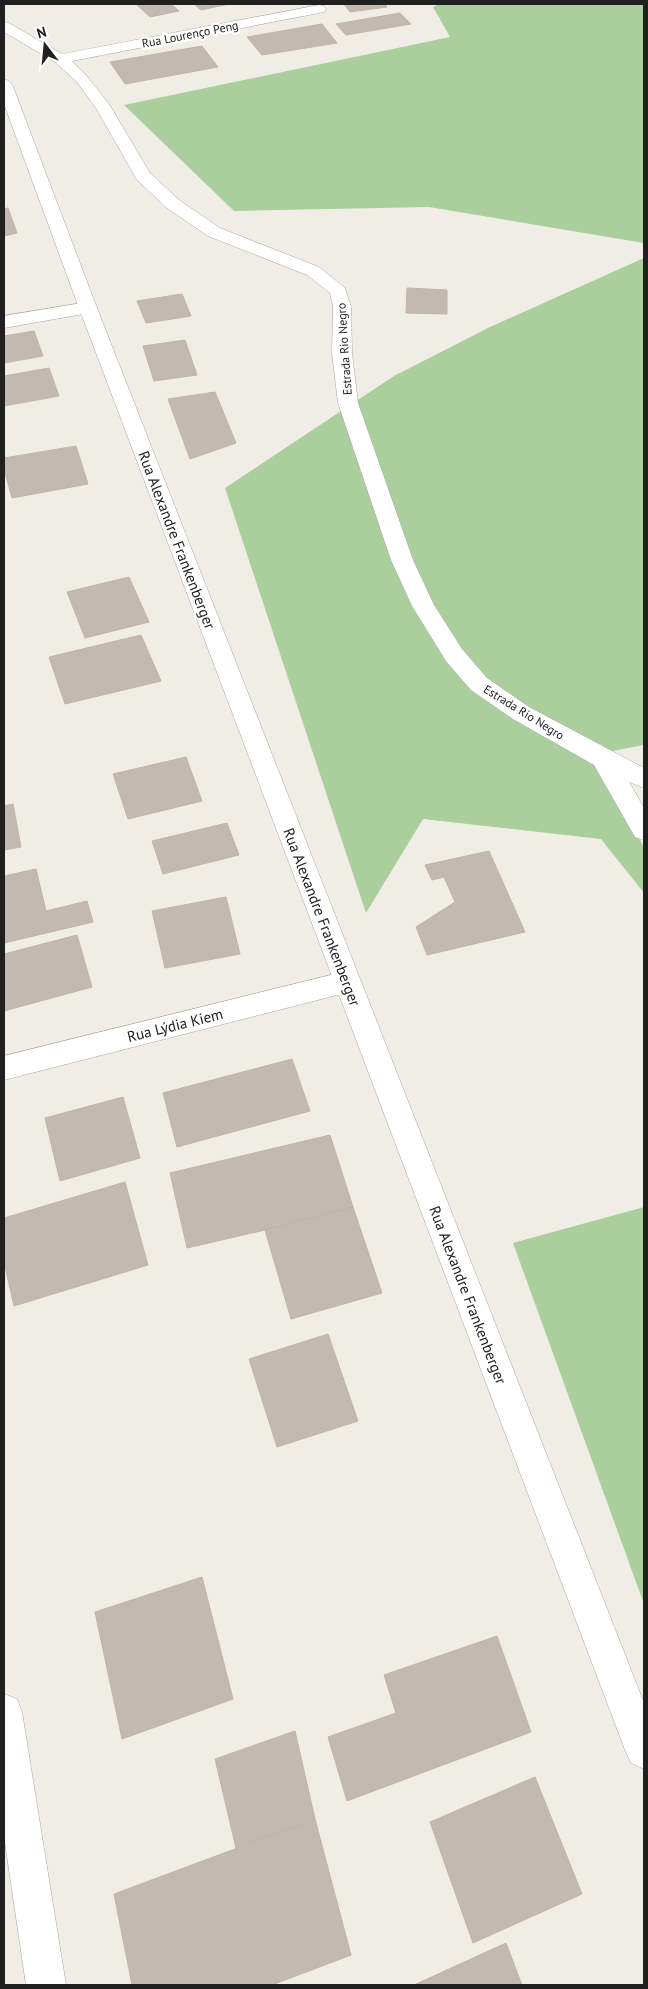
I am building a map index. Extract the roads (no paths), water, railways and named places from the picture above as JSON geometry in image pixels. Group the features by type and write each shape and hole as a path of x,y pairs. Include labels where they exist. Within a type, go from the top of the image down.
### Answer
{"street":[{"name":"Rua Lourenço Peng","path":"60,59 319,9"},
{"name":"Estrada Rio Negro","path":"4,26 60,59 81,78 93,93 144,176 173,204 214,232 314,271 339,292 342,308 342,353 348,403 402,560 423,606 454,655 479,684 521,713 603,759 644,779"},
{"name":"Rua Alexandre Frankenberger","path":"4,84 88,308 644,1750"},
{"path":"4,322 88,308"},
{"path":"603,759 644,830"},
{"name":"Rua Lýdia Kiem","path":"4,1068 347,982"},
{"path":"4,1712 46,1985"}]}
